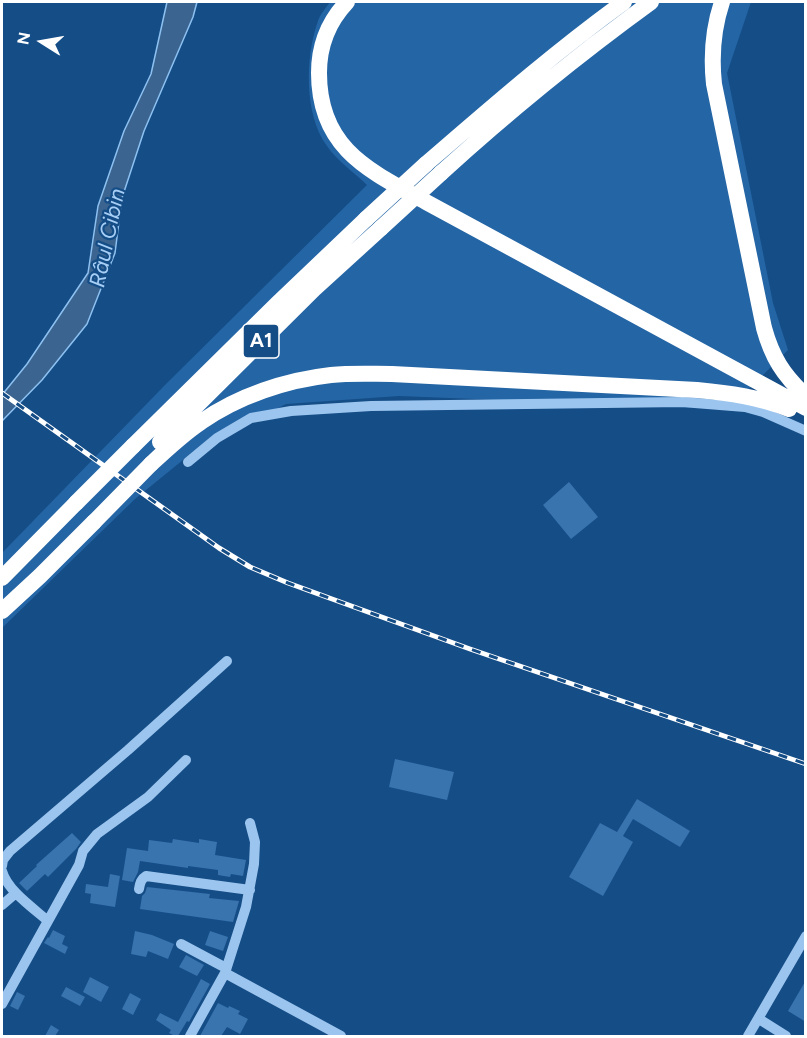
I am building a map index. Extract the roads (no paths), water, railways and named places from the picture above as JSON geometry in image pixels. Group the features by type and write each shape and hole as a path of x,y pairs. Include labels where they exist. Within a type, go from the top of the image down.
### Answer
{"highway":[{"path":"347,2 332,21 325,36 319,65 319,83 321,101 333,132 343,146 360,162 426,202 806,408"},
{"path":"422,161 518,74 609,2"},
{"name":"A1","path":"2,578 82,509 362,217 422,161 624,2"},
{"name":"A1","path":"139,452 441,173 580,56 651,2"},
{"path":"722,2 714,34 712,67 714,84 764,328 779,366 806,396"},
{"path":"2,567 82,509 139,452 182,436 202,421 235,403 284,384 313,377 392,374 708,391 753,398 788,408 806,417"},
{"path":"2,611 40,576 82,509"},
{"name":"A1","path":"2,603 82,509"}],"street":[{"path":"188,462 217,438 251,418 291,411 371,406 682,402 745,407 763,412 806,431"},
{"path":"48,921 16,893 3,876 3,860 10,851 227,661"},
{"path":"2,1004 80,865 83,851 97,834 148,797 186,760"},
{"path":"190,1036 225,970 246,907 254,864 255,842 250,823"},
{"path":"139,889 141,881 146,876 249,890"},
{"path":"2,905 16,893"},
{"path":"748,1036 806,936"},
{"path":"181,944 341,1036"},
{"path":"759,1019 786,1036"}],"water":[{"name":"Râul Cibin","path":"167,2 197,2 193,17 144,131 122,198 115,253 87,324 42,380 2,421 2,395 27,364 88,273 98,206 124,131 151,74"}],"railway":[{"path":"2,393 219,548 250,567 470,649 806,764"}]}
